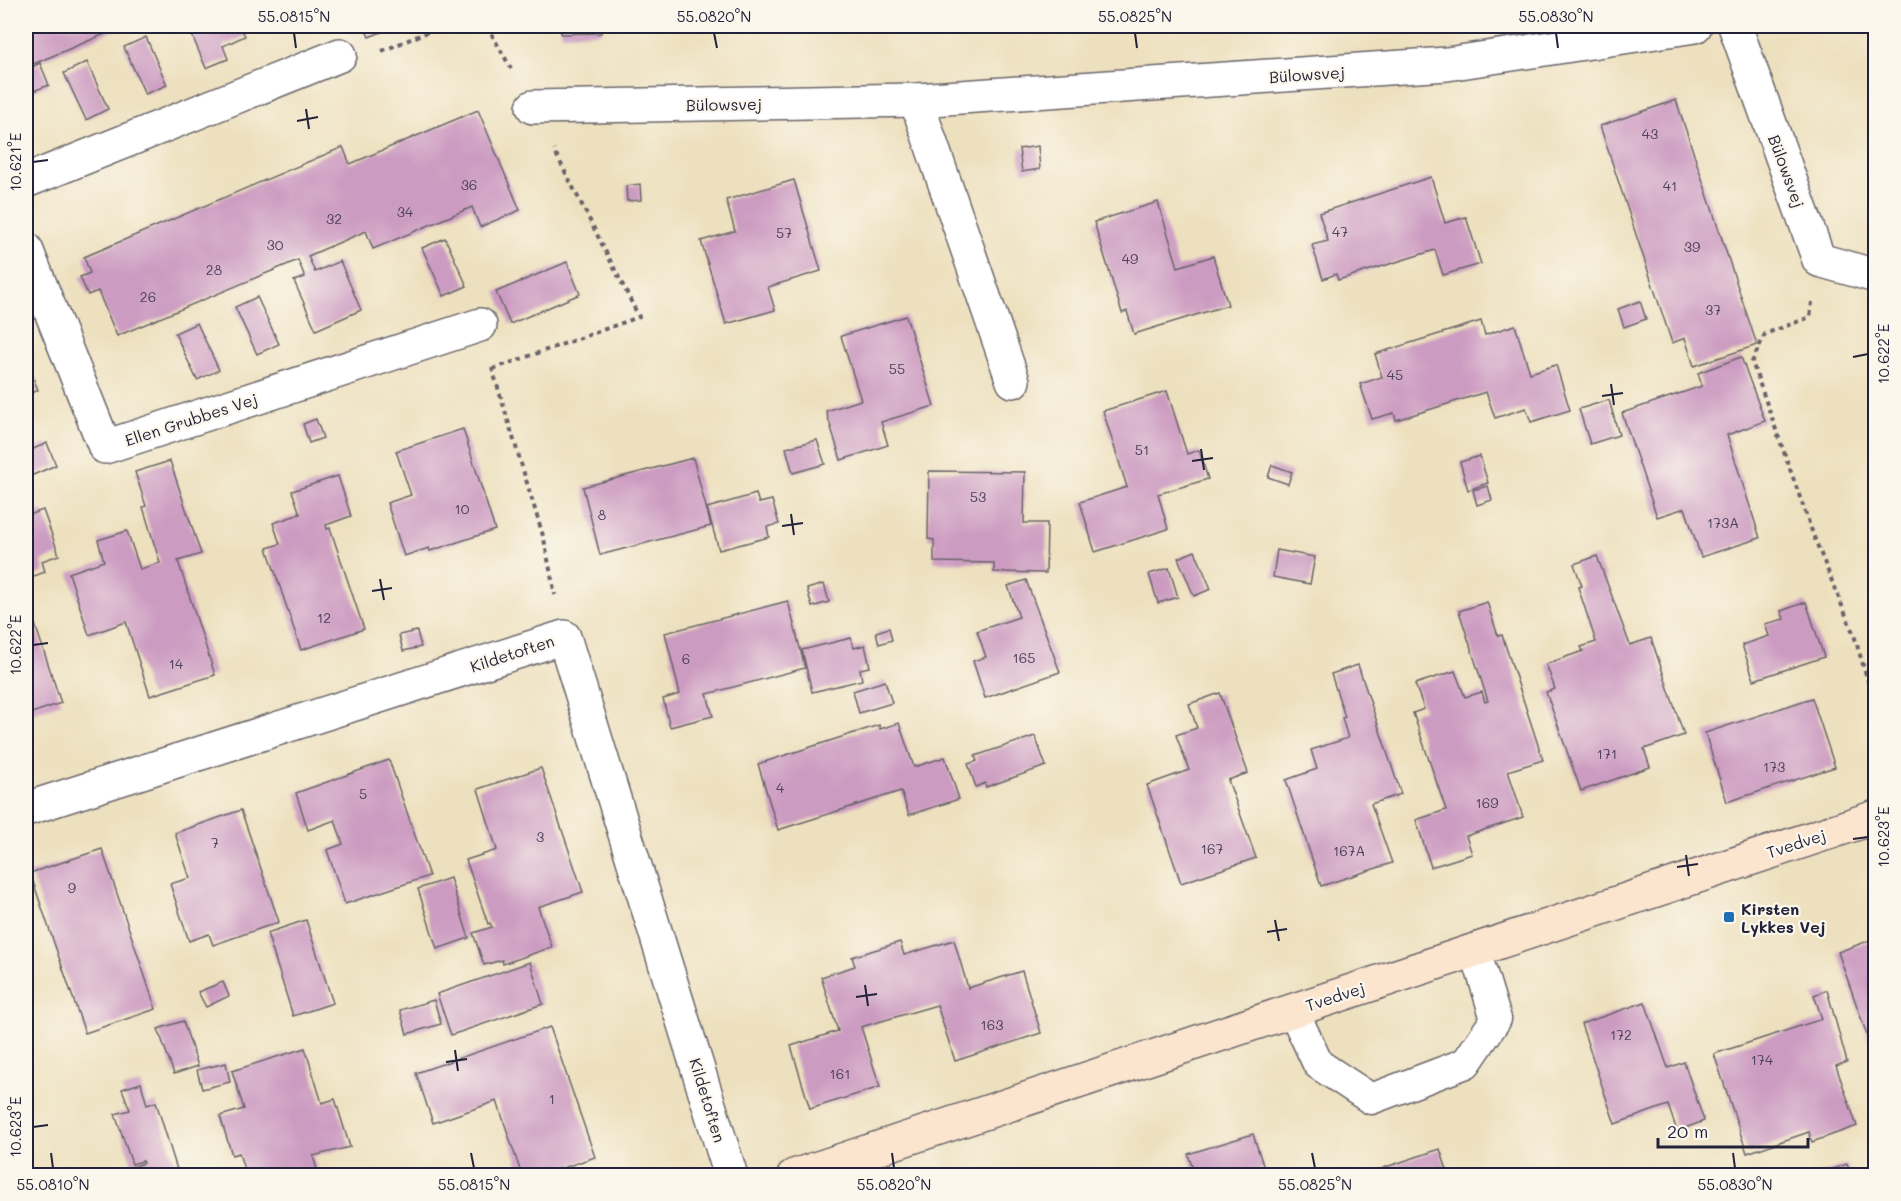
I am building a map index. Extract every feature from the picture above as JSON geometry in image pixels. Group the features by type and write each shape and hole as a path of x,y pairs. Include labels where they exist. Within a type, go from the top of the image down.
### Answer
{"street":[{"name":"Bülowsvej","path":"533,107 916,100 1447,64 1695,26"},
{"name":"Bülowsvej","path":"1735,26 1819,260"},
{"path":"26,181 340,55"},
{"path":"916,100 1013,381"},
{"name":"Ellen Grubbes Vej","path":"26,249 105,447 480,325"},
{"path":"1819,260 1875,276"},
{"name":"Kildetoften","path":"26,809 564,637 731,1176"},
{"name":"Tvedvej","path":"794,1176 1875,817"}],"lane":[{"path":"1293,1010 1318,1064 1371,1099 1466,1063 1496,1019 1475,950"}],"path":[{"path":"340,55 369,57 441,26"},
{"path":"487,26 533,107 639,317 493,369"},
{"path":"1819,260 1810,317 1765,334 1752,363 1814,537 1854,635 1875,708"},
{"path":"480,325 544,539 564,637"}],"building":[{"path":"26,26 124,26 26,67"},
{"path":"188,26 240,26 245,36 223,46 228,59 206,68"},
{"path":"364,26 397,26 369,37"},
{"path":"561,26 601,26 601,33 561,34"},
{"path":"146,37 167,85 145,94 124,47"},
{"path":"87,62 108,109 86,120 64,73"},
{"path":"40,63 49,85 26,94 26,70"},
{"path":"1676,100 1757,345 1694,366 1685,338 1672,343 1600,126"},
{"path":"478,110 520,210 480,227 472,207 373,249 366,231 308,256 315,272 340,261 361,310 316,330 294,281 305,277 298,260 117,336 98,291 88,295 80,277 90,273 84,257 343,147 350,164"},
{"path":"1038,146 1040,169 1022,172 1019,149"},
{"path":"1431,177 1445,223 1466,217 1481,264 1443,275 1435,250 1338,280 1336,274 1323,279 1312,245 1328,241 1319,213"},
{"path":"794,180 821,271 768,287 775,310 726,324 701,241 735,231 726,200"},
{"path":"640,184 641,200 627,201 626,186"},
{"path":"1158,202 1178,267 1213,256 1228,305 1134,334 1127,311 1122,313 1094,222"},
{"path":"445,238 467,286 444,296 422,248"},
{"path":"567,262 580,294 510,324 496,292"},
{"path":"257,297 279,344 257,354 235,307"},
{"path":"1640,301 1646,319 1624,327 1618,309"},
{"path":"906,316 934,406 881,422 888,445 841,460 826,411 861,400 841,336"},
{"path":"1481,321 1485,335 1515,325 1530,373 1556,365 1570,410 1531,422 1526,408 1495,418 1486,392 1396,420 1394,413 1372,419 1360,384 1382,377 1375,354"},
{"path":"197,323 219,370 197,380 175,333"},
{"path":"1741,357 1765,421 1727,435 1760,538 1701,557 1685,508 1657,517 1622,413 1702,386 1698,373"},
{"path":"29,367 38,390 26,396 26,368"},
{"path":"1167,391 1187,454 1199,450 1208,479 1158,494 1168,529 1095,552 1080,502 1127,487 1103,411"},
{"path":"1609,400 1619,435 1590,444 1579,409"},
{"path":"316,419 323,438 309,443 303,424"},
{"path":"463,429 495,530 430,551 429,548 404,556 387,503 411,495 396,451"},
{"path":"817,440 825,464 793,473 786,448"},
{"path":"47,443 56,465 26,478 26,452"},
{"path":"1480,456 1488,483 1468,490 1460,462"},
{"path":"693,458 711,526 600,555 583,487"},
{"path":"170,461 201,554 178,561 215,675 150,696 126,622 89,635 69,573 104,561 98,540 127,531 140,569 160,563 135,472"},
{"path":"1272,465 1292,472 1288,484 1268,477"},
{"path":"929,471 1025,472 1024,523 1047,523 1046,573 994,572 994,563 934,562 934,540 928,539"},
{"path":"338,476 351,516 326,525 327,529 330,528 364,629 301,650 267,548 280,544 273,523 300,514 292,491"},
{"path":"1488,486 1492,500 1477,505 1473,490"},
{"path":"756,494 759,503 772,500 779,524 767,527 769,537 719,550 707,508"},
{"path":"43,510 59,555 42,561 45,572 26,579 26,516"},
{"path":"1277,550 1315,557 1310,584 1273,577"},
{"path":"1195,551 1211,589 1194,596 1178,558"},
{"path":"1597,556 1630,645 1651,638 1684,735 1644,749 1650,767 1581,791 1546,692 1555,689 1546,664 1583,651 1581,647 1596,642 1578,587 1582,586 1574,564"},
{"path":"1169,568 1178,597 1158,603 1149,574"},
{"path":"1026,580 1060,672 985,698 973,661 986,657 977,631 1019,617 1008,586"},
{"path":"824,584 829,602 812,607 807,589"},
{"path":"26,597 61,703 26,715"},
{"path":"788,601 805,668 707,694 713,716 670,727 663,699 680,694 665,633"},
{"path":"1487,602 1498,636 1502,635 1543,760 1508,771 1523,817 1466,836 1472,854 1431,867 1416,820 1446,810 1413,713 1424,709 1415,684 1455,671 1465,697 1482,692 1485,702 1488,701 1459,611"},
{"path":"1806,602 1824,657 1754,680 1742,645 1769,636 1765,624 1784,619 1781,611"},
{"path":"889,628 892,640 879,644 876,632"},
{"path":"417,631 421,647 403,651 399,635"},
{"path":"851,638 854,648 865,645 870,667 860,669 862,680 812,692 802,650"},
{"path":"1358,665 1401,794 1371,804 1392,863 1321,886 1286,780 1317,769 1311,750 1348,738 1342,718 1345,717 1331,674"},
{"path":"885,681 892,703 859,713 853,691"},
{"path":"1220,693 1248,773 1228,780 1256,858 1181,883 1147,785 1189,770 1176,735 1197,728 1189,704"},
{"path":"1812,698 1835,767 1727,802 1705,733"},
{"path":"899,723 914,767 945,757 959,799 909,815 901,791 778,830 758,764 879,725 880,729"},
{"path":"1035,736 1046,766 986,787 985,783 976,787 968,764 977,761 975,756"},
{"path":"389,760 429,876 345,904 327,850 343,844 335,820 308,830 296,793"},
{"path":"541,768 583,892 538,907 552,947 503,964 502,960 484,965 473,933 492,927 490,923 488,924 466,860 497,850 478,789"},
{"path":"241,810 279,922 213,945 209,934 189,941 170,884 190,878 175,833"},
{"path":"102,849 156,1009 85,1033 30,873"},
{"path":"450,878 469,938 437,949 418,889"},
{"path":"306,920 333,1003 293,1016 267,933"},
{"path":"1876,938 1876,1058 1875,1058 1838,952"},
{"path":"954,940 968,988 1022,971 1041,1033 955,1061 937,1005 861,1027 880,1087 810,1109 791,1046 838,1031 821,977 855,966 852,957 900,942 904,955"},
{"path":"530,962 543,1004 451,1035 437,994"},
{"path":"223,982 229,996 206,1007 198,992"},
{"path":"1827,990 1847,1062 1836,1066 1857,1126 1812,1142 1809,1132 1747,1153 1714,1054 1822,1019 1814,995"},
{"path":"434,1000 441,1024 407,1034 400,1010"},
{"path":"1645,1002 1668,1068 1684,1062 1704,1121 1677,1131 1668,1105 1615,1124 1581,1024"},
{"path":"183,1021 198,1066 174,1074 158,1029"},
{"path":"550,1027 595,1157 539,1176 522,1176 497,1101 433,1123 416,1073"},
{"path":"305,1048 322,1103 335,1099 350,1147 313,1156 319,1176 246,1176 239,1153 232,1155 220,1116 244,1109 232,1071"},
{"path":"226,1063 230,1082 202,1089 197,1070"},
{"path":"141,1083 147,1105 156,1102 179,1176 107,1176 144,1163 143,1161 132,1164 115,1114 130,1110 122,1089"},
{"path":"1253,1134 1264,1168 1259,1170 1260,1176 1195,1176 1188,1154"},
{"path":"1440,1149 1449,1176 1385,1176 1383,1168"},
{"path":"1847,1164 1851,1176 1816,1176 1816,1175"}],"place":[{"name":"Kirsten Lykkes Vej","path":"1729,917"}]}
